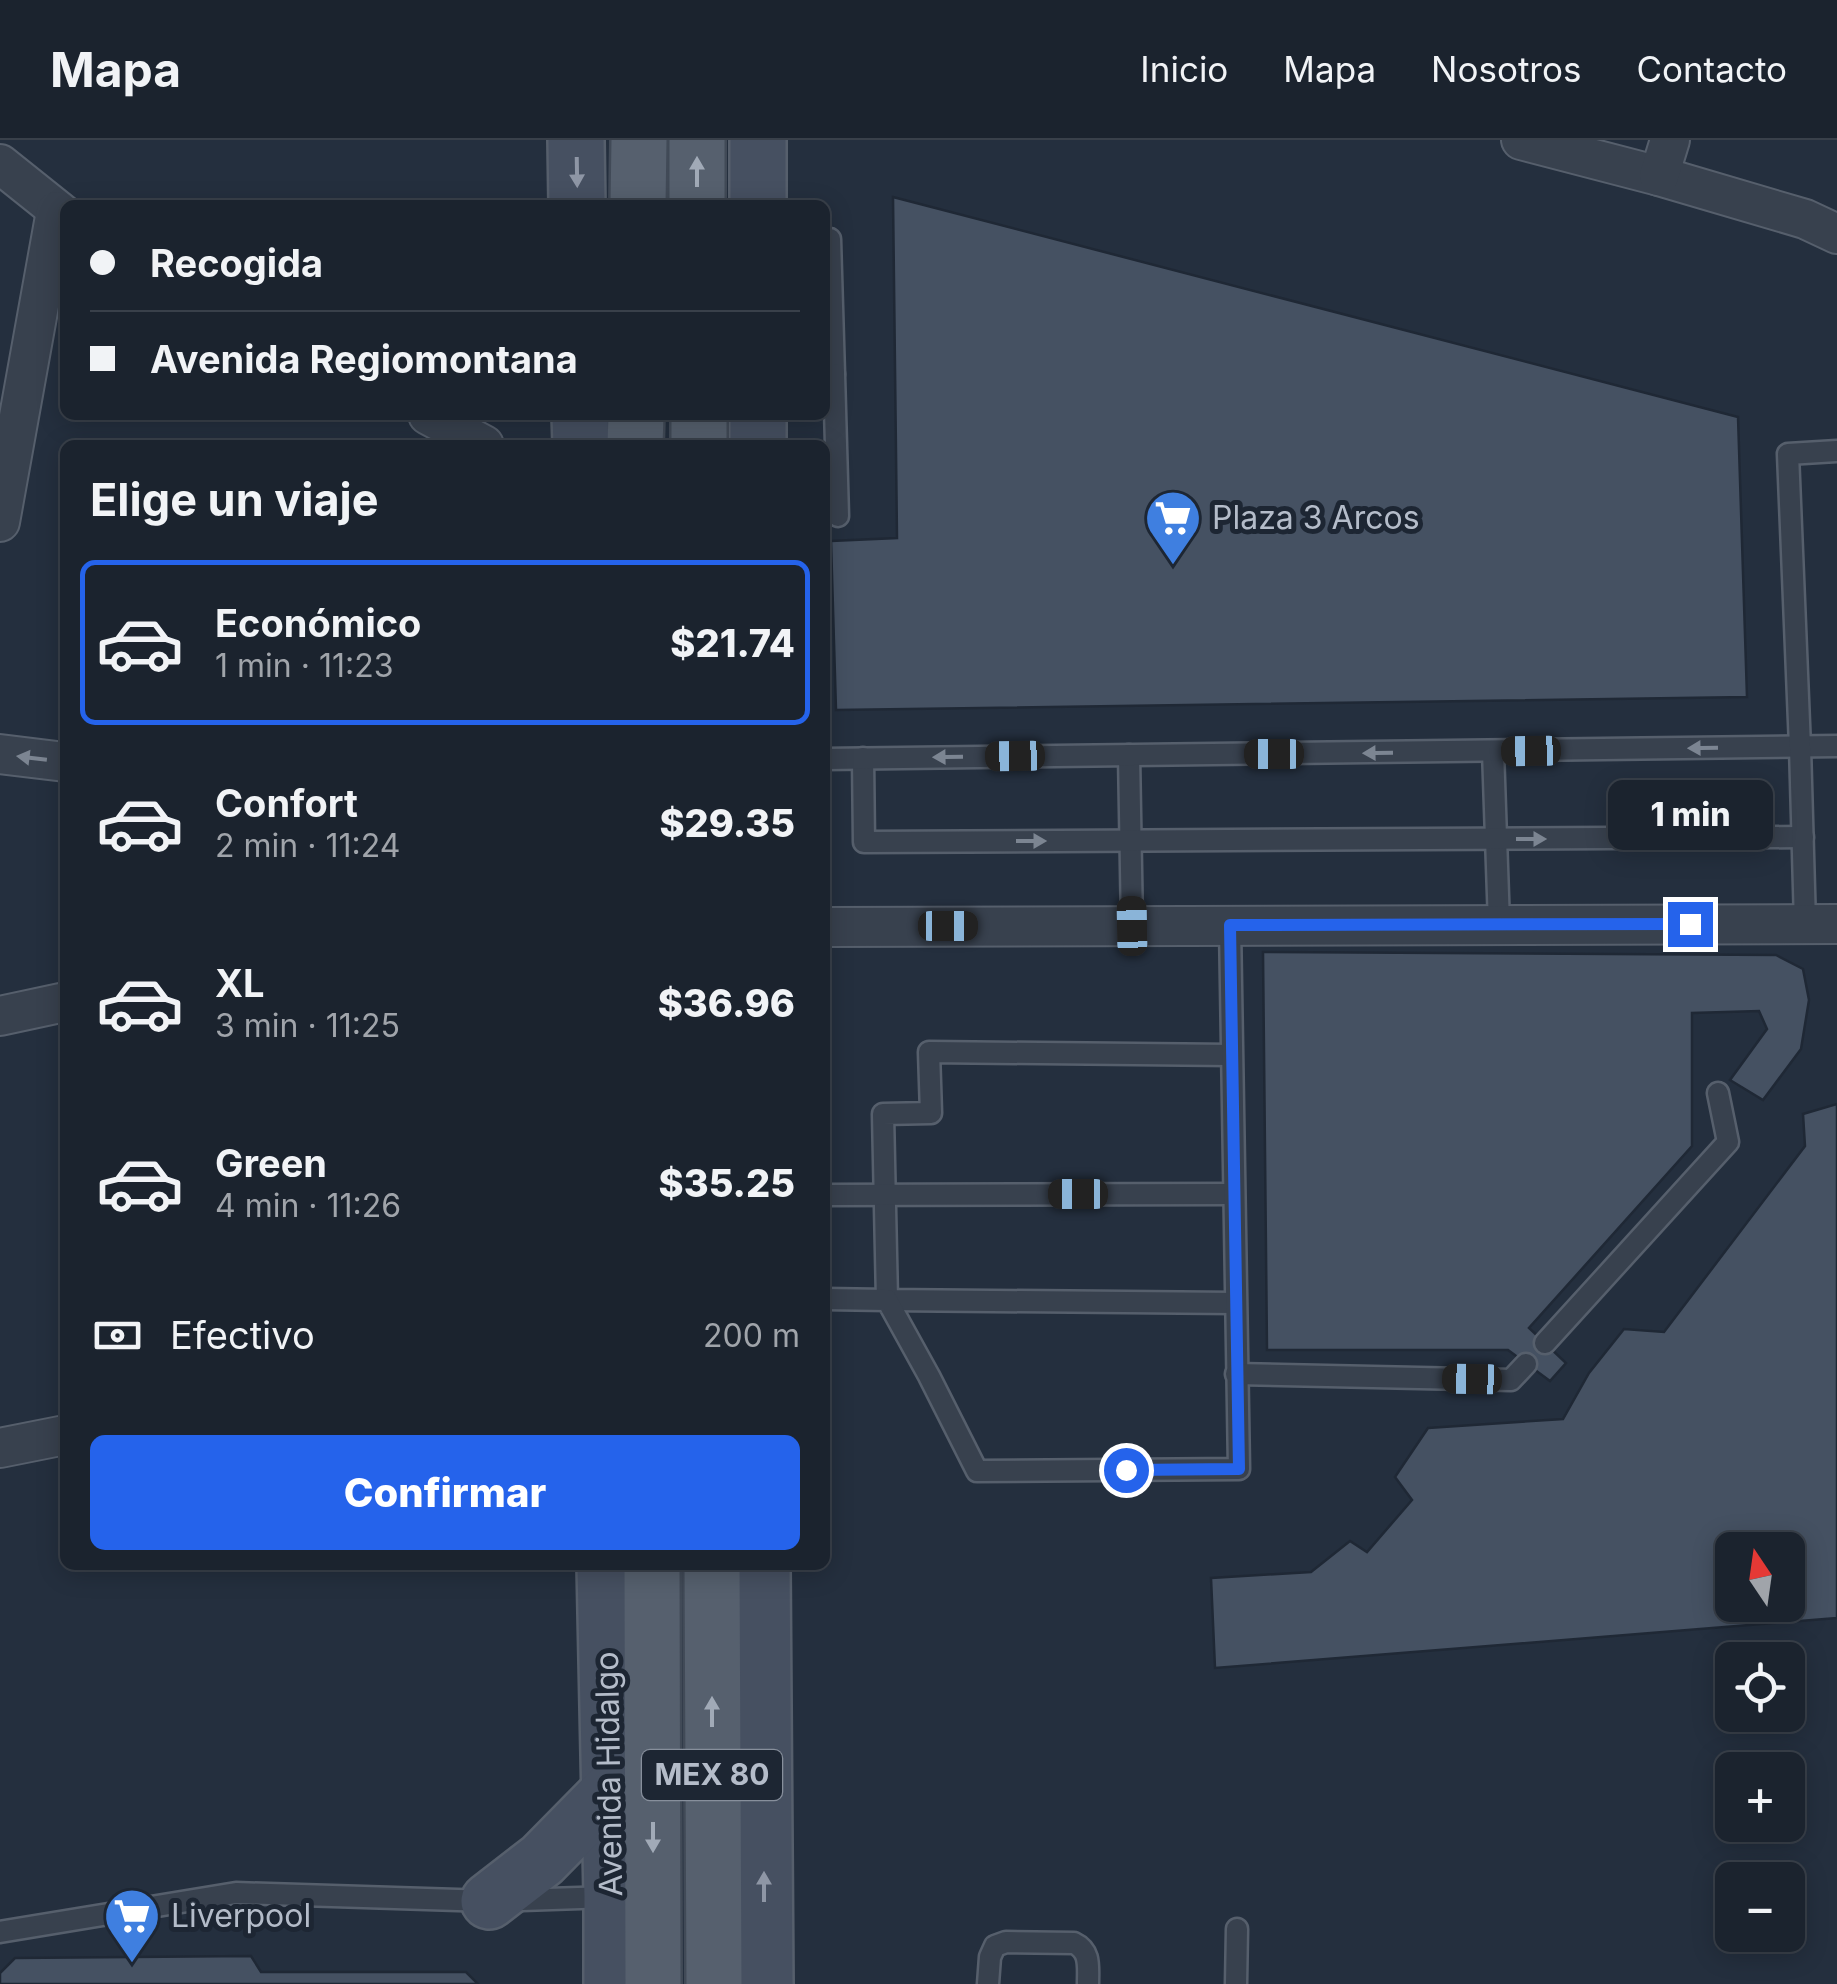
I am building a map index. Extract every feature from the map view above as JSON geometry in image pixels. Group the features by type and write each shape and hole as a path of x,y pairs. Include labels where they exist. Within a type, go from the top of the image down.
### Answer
{"main road":[{"path":"638,200 639,140"},
{"path":"697,140 698,200"},
{"name":"MEX 80","path":"712,1570 714,1984"},
{"name":"MEX 80","path":"620,1983 632,1899 629,1573"}],"street":[{"path":"576,140 577,200"},
{"path":"758,140 758,200"},
{"path":"1520,140 1805,219 1837,234"},
{"path":"1659,176 1670,140"},
{"path":"0,164 60,213 0,522"},
{"path":"437,420 475,440"},
{"path":"0,754 60,761"},
{"path":"830,927 1821,924"},
{"path":"0,1016 60,1003"},
{"path":"0,1448 60,1436"},
{"path":"762,1570 764,1984"},
{"name":"Avenida Hidalgo","path":"629,1573 610,1792 632,1899"},
{"path":"489,1901 542,1860 610,1792"}],"lane":[{"path":"830,390 838,516"},
{"path":"1821,924 1803,837 1788,454 1837,452"},
{"path":"830,759 1837,746"},
{"path":"1493,751 1500,924"},
{"path":"1129,755 1132,926"},
{"path":"863,758 864,842 1803,837"},
{"path":"1230,925 1239,1469 977,1471 886,1300 883,1114 931,1113 928,1052 1232,1055"},
{"path":"1545,1343 1728,1142 1718,1093"},
{"path":"830,1194 1234,1194"},
{"path":"830,1299 1235,1302"},
{"path":"1236,1374 1511,1380 1526,1364"},
{"path":"0,1932 236,1893 489,1901 632,1899"},
{"path":"1236,1984 1238,1930"},
{"path":"988,1984 990,1957 995,1946 1006,1942 1074,1943 1082,1947 1088,1956 1088,1984"}],"building":[{"path":"893,197 1738,417 1747,697 836,710 831,541 897,538"},
{"path":"1263,952 1776,955 1803,969 1809,1000 1801,1049 1763,1100 1730,1080 1767,1029 1759,1011 1692,1013 1692,1146 1529,1328 1566,1363 1550,1381 1508,1350 1267,1350"},
{"path":"1837,1104 1837,1618 1805,1621 1805,1532 1715,1532 1715,1622 1787,1622 1215,1668 1211,1578 1311,1572 1350,1541 1367,1552 1412,1500 1395,1477 1428,1428 1563,1419 1589,1373 1624,1329 1664,1332 1805,1146 1803,1114"},
{"name":"Liverpool","path":"251,1956 261,1972 466,1972 478,1984 0,1984 0,1973 15,1958"}],"place":[{"name":"Plaza 3 Arcos","path":"1173,567"},
{"name":"Liverpool","path":"132,1965"}],"route":[{"path":"1126,1470 1239,1469 1230,925 1690,924"}]}
